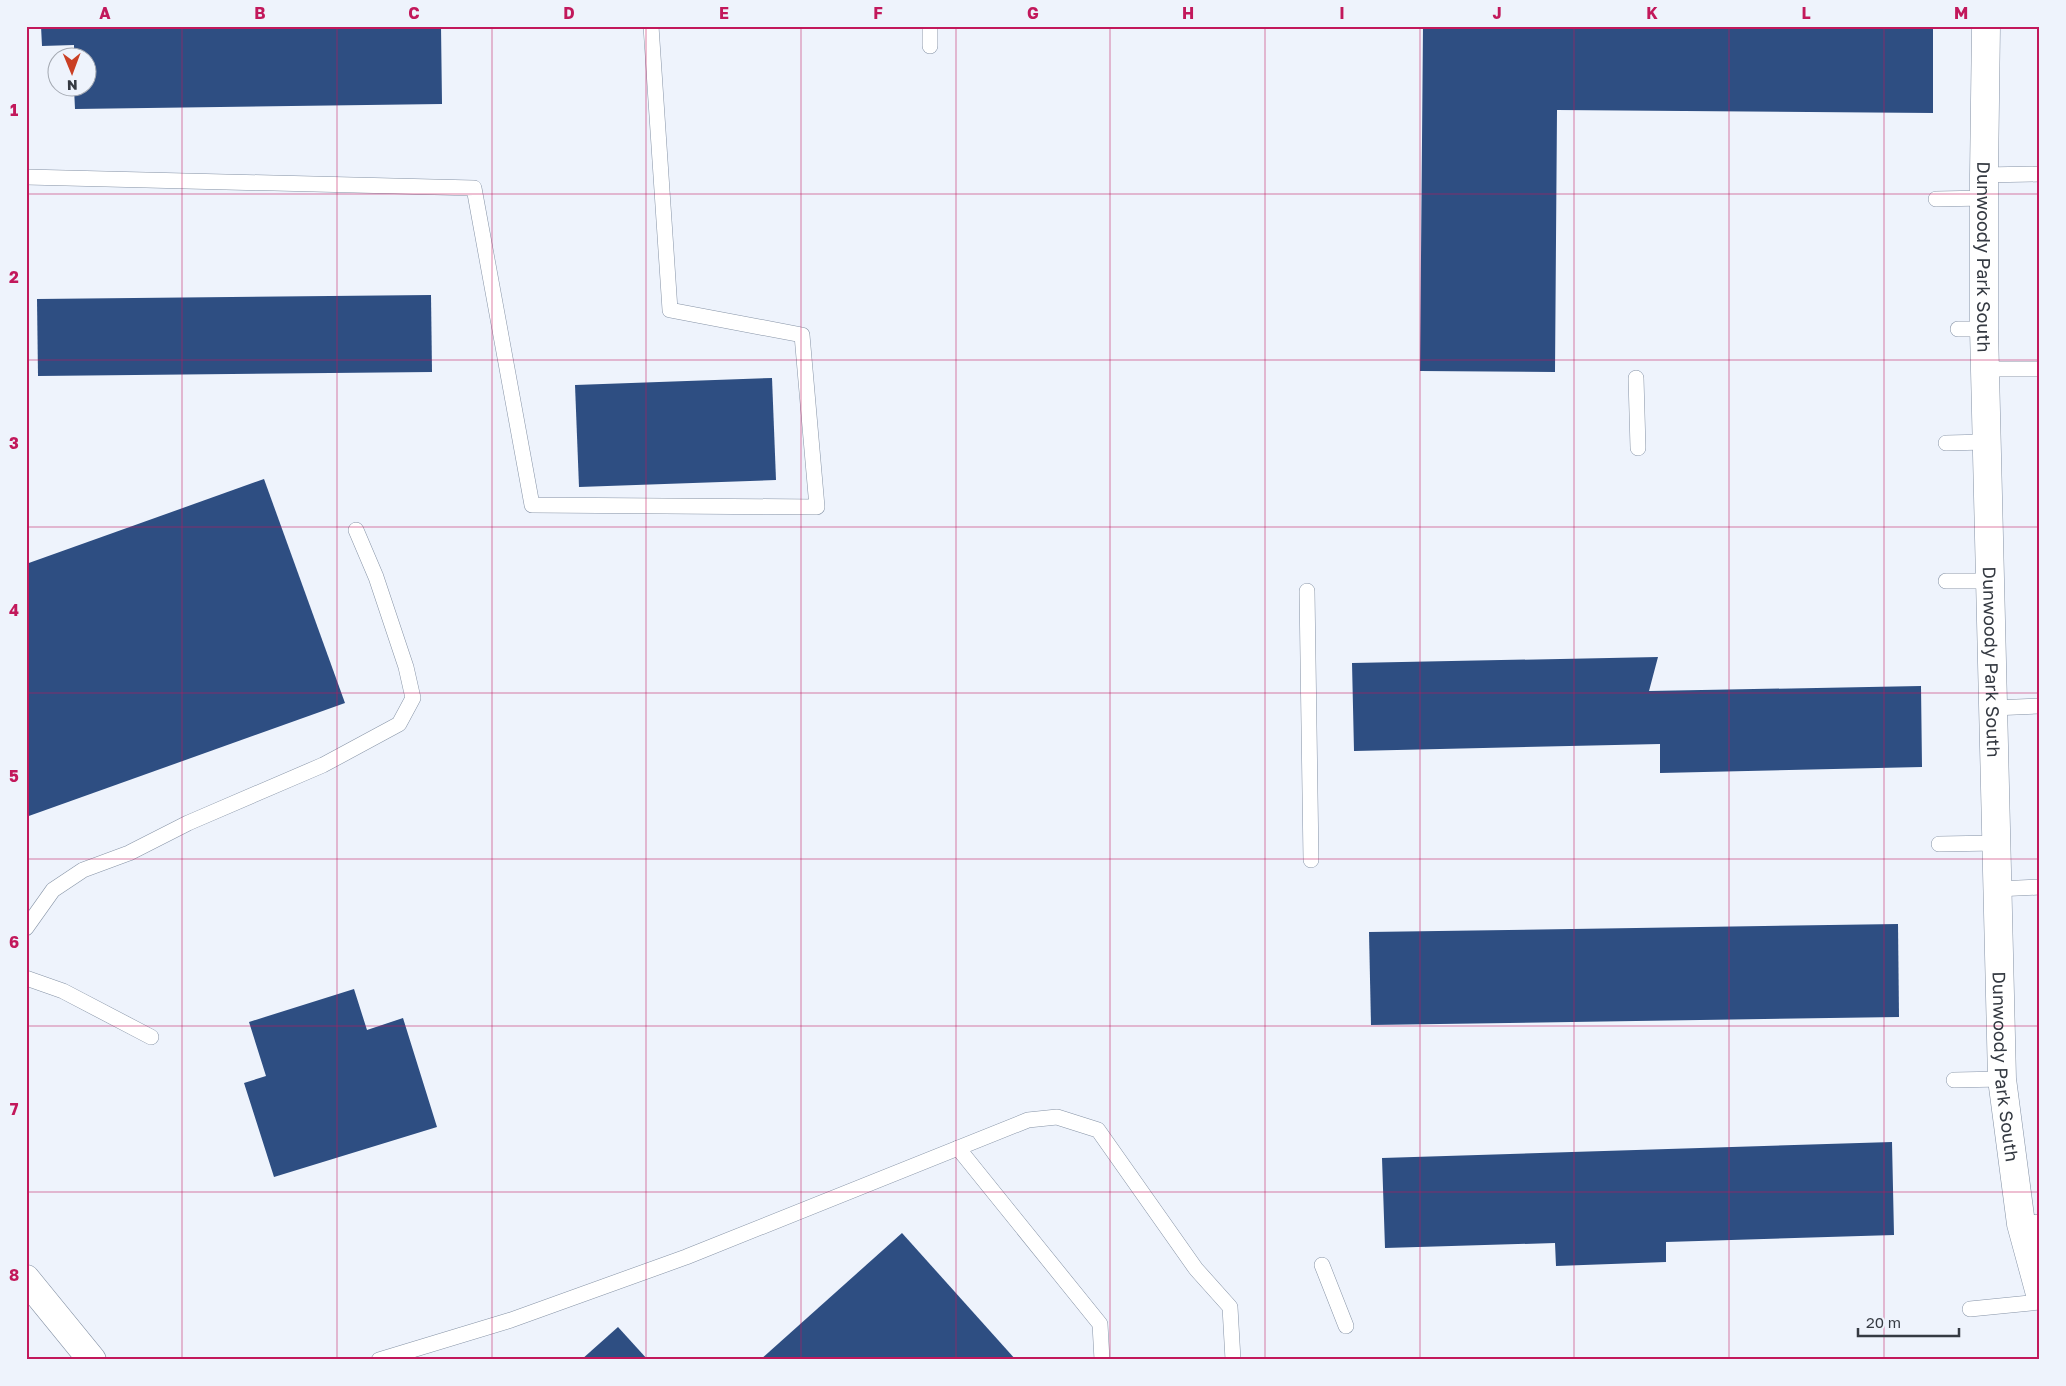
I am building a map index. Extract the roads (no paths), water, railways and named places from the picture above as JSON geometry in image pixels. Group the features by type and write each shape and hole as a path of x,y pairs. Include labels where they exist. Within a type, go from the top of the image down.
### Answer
{"street":[{"name":"Dunwoody Park South","path":"1986,26 1984,186 1971,329 1985,369 2002,1079 2030,1223 2040,1294"},
{"path":"26,1279 92,1360"}],"lane":[{"path":"26,168 26,177 474,188 532,505 817,506 802,335 670,310 651,26"},
{"path":"930,26 930,46"},
{"path":"1936,199 2040,174"},
{"path":"1985,369 2040,369"},
{"path":"1636,378 1638,448"},
{"path":"1946,443 1986,442"},
{"path":"26,928 53,890 83,870 129,853 188,823 323,765 399,724 413,698 408,675 376,577 356,530"},
{"path":"1946,582 1990,581"},
{"path":"1307,591 1311,860"},
{"path":"1993,708 2040,706"},
{"path":"1939,844 1996,843"},
{"path":"1998,889 2040,887"},
{"path":"26,978 63,991 151,1038"},
{"path":"1954,1080 2002,1079"},
{"path":"379,1360 511,1320 686,1257 1028,1120 1057,1117 1098,1130 1196,1269 1230,1307 1233,1360"},
{"path":"958,1148 1100,1324 1102,1360"},
{"path":"1322,1265 1346,1326"},
{"path":"1970,1309 2040,1302"}]}
